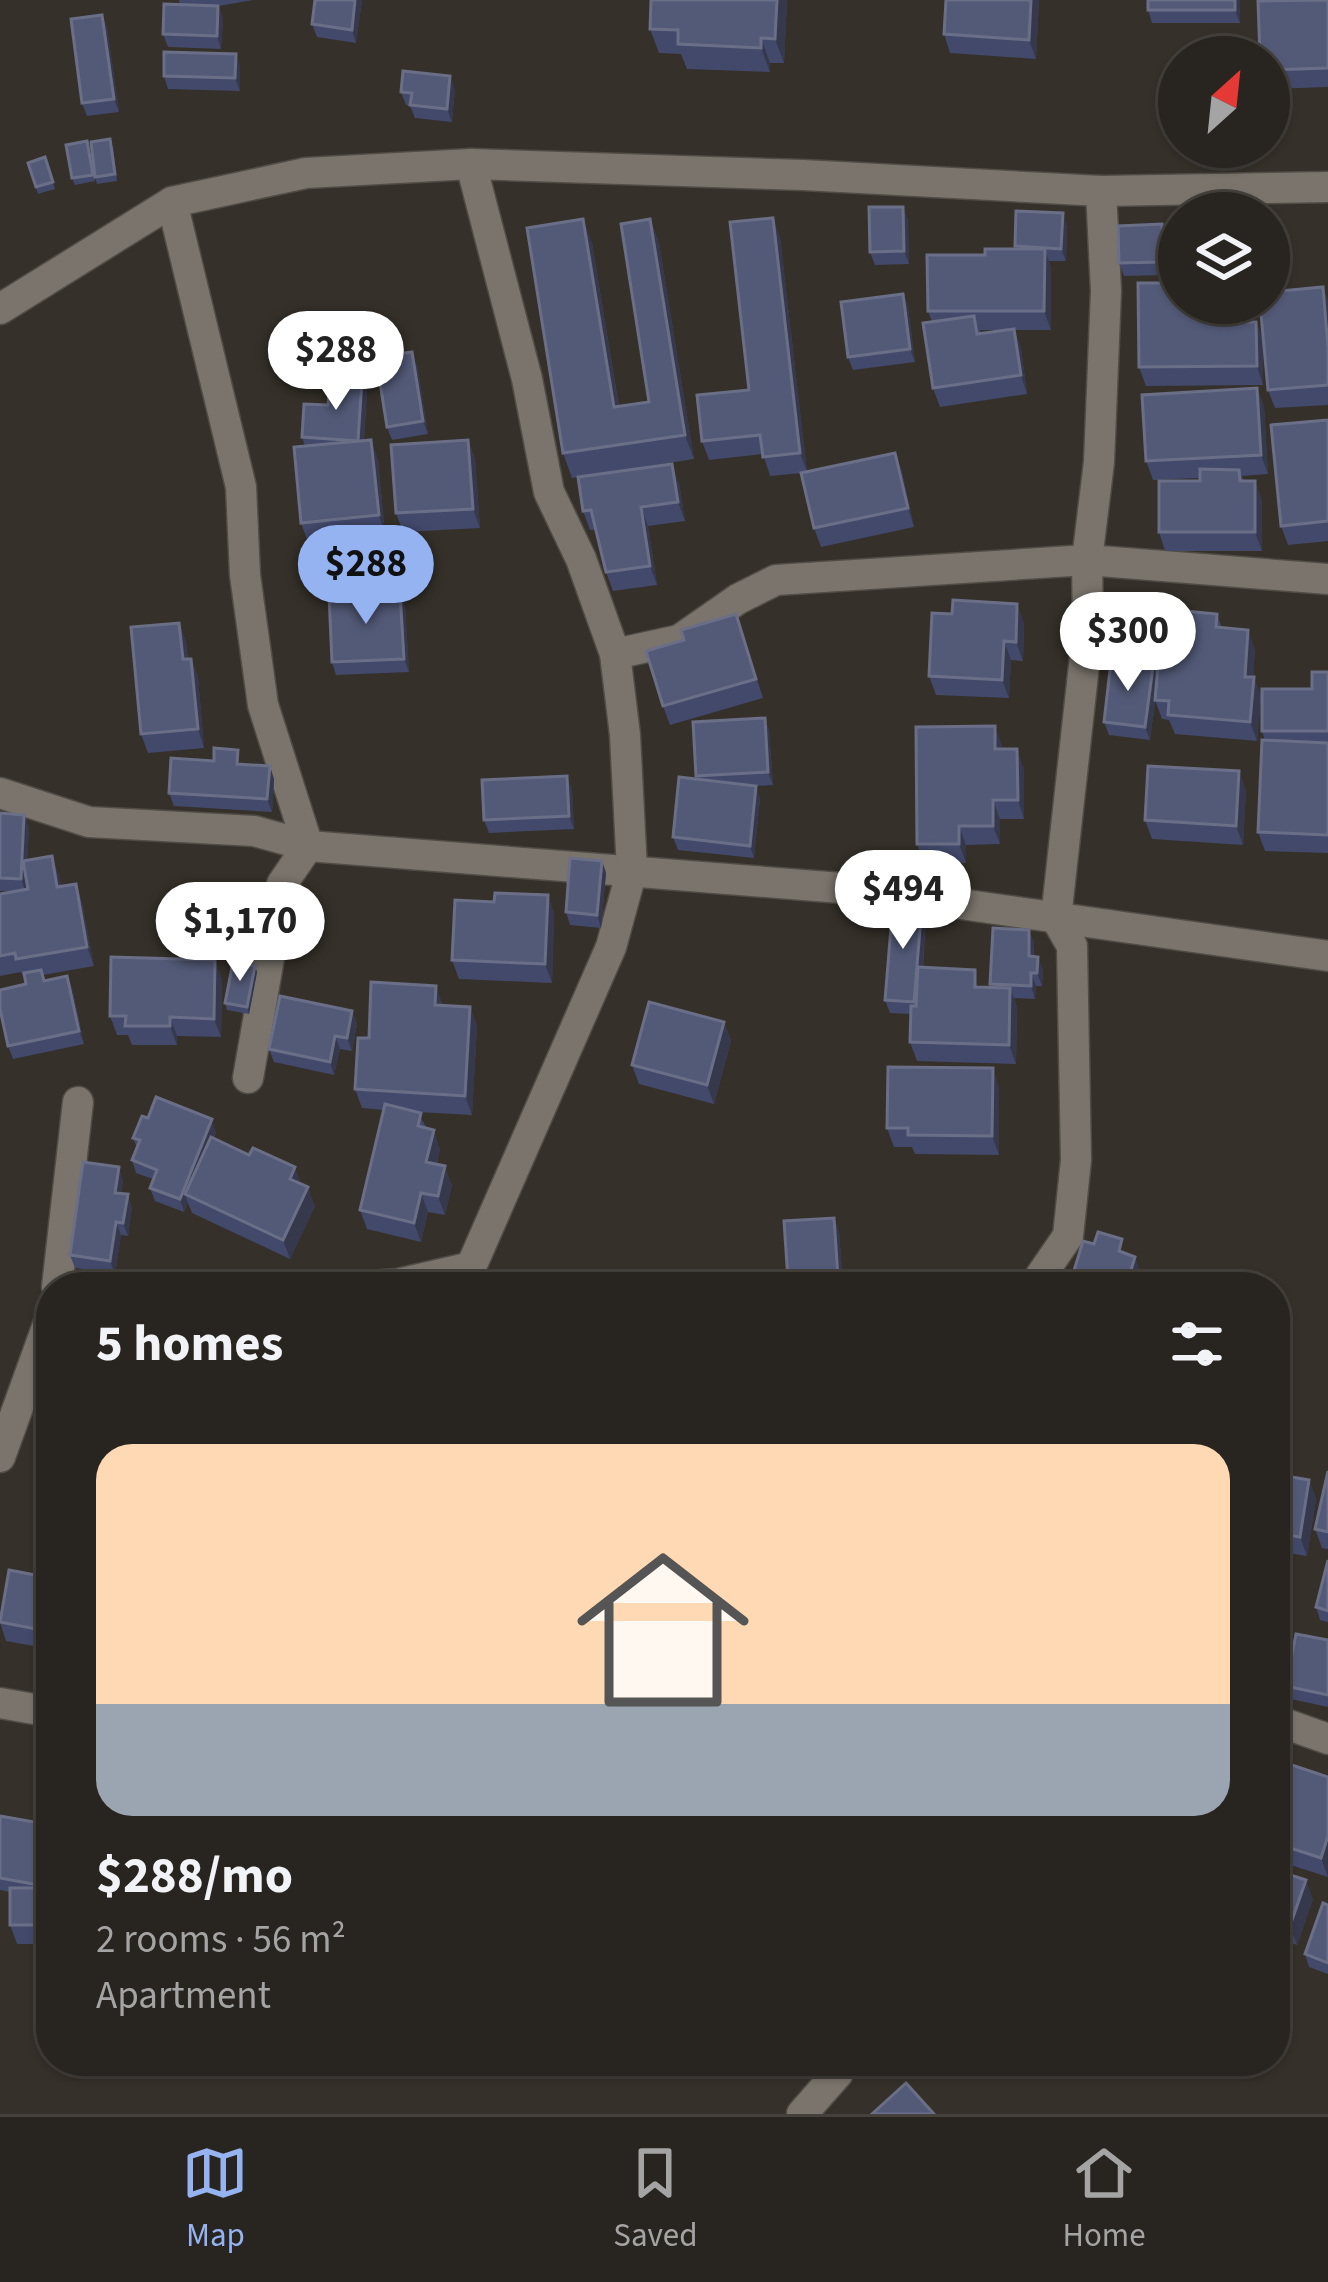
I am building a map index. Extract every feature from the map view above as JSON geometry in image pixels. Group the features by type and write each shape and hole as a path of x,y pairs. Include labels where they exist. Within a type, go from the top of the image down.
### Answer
{"street":[{"path":"470,164 527,379 549,492 581,559 615,654 625,735 632,870 611,947 471,1272"},
{"path":"0,309 172,202 306,173 470,164 1101,191 1328,188"},
{"path":"1044,1272 1068,1236 1076,1160 1072,946 1056,918 1088,628 1087,560 1099,462 1106,291 1101,191"},
{"path":"172,202 241,487 245,575 263,705 308,846"},
{"path":"615,654 679,640 738,599 776,580 1087,560 1328,579"},
{"path":"0,793 89,822 254,831 308,846 854,889 1328,956"},
{"path":"248,1078 282,884 308,846"},
{"path":"59,1272 78,1102"},
{"path":"0,1457 36,1357"},
{"path":"0,1703 36,1709"},
{"path":"1290,1725 1328,1739"},
{"path":"802,2114 835,2076"}],"building":[{"path":"315,0 355,0 352,30 312,24"},
{"path":"651,0 777,0 775,39 761,38 761,48 678,44 678,30 650,29"},
{"path":"946,0 1031,0 1029,40 944,34"},
{"path":"1148,0 1235,0 1235,10 1148,10"},
{"path":"1328,0 1328,68 1290,69 1290,36 1259,36 1258,1"},
{"path":"164,4 218,6 217,36 163,34"},
{"path":"102,15 114,99 82,103 71,19"},
{"path":"164,52 236,54 235,78 164,76"},
{"path":"403,71 450,76 447,109 410,105 412,93 401,92"},
{"path":"110,139 115,174 95,177 91,142"},
{"path":"87,141 93,175 72,178 66,145"},
{"path":"45,157 53,182 36,187 28,163"},
{"path":"869,207 903,207 904,251 870,252"},
{"path":"1016,211 1063,213 1061,249 1015,246"},
{"path":"773,218 800,453 763,457 760,435 702,441 697,395 749,390 730,222"},
{"path":"583,219 614,407 649,402 621,224 650,219 685,435 563,453 527,228"},
{"path":"1158,224 1158,262 1119,263 1118,226"},
{"path":"985,249 1045,249 1044,311 928,311 927,255 985,255"},
{"path":"1138,283 1158,283 1158,324 1256,324 1257,366 1139,367"},
{"path":"1323,287 1328,385 1268,390 1262,324 1290,324 1290,290"},
{"path":"903,294 910,349 848,357 841,302"},
{"path":"974,316 977,334 1014,329 1021,375 933,388 923,323"},
{"path":"412,352 423,421 387,427 376,357"},
{"path":"330,378 362,380 358,441 302,437 304,404 328,405"},
{"path":"1257,388 1261,455 1146,461 1142,395"},
{"path":"1328,420 1328,521 1281,526 1271,425"},
{"path":"371,440 379,515 301,523 294,447"},
{"path":"468,440 473,509 396,513 391,445"},
{"path":"895,453 908,508 814,528 801,473"},
{"path":"672,464 678,502 641,507 650,566 606,572 591,510 583,511 578,477"},
{"path":"1200,469 1239,470 1240,481 1255,481 1255,532 1159,532 1159,481 1200,481"},
{"path":"400,592 404,659 332,662 329,595"},
{"path":"953,600 1017,604 1016,642 1004,641 1002,680 929,676 932,613 952,614"},
{"path":"1175,610 1217,614 1216,627 1248,630 1245,677 1254,677 1250,722 1168,715 1169,701 1155,700 1159,654 1145,653 1148,622 1174,624"},
{"path":"736,614 756,679 663,706 646,651 684,640 681,630"},
{"path":"179,623 183,659 191,659 198,729 141,734 131,627"},
{"path":"1111,661 1153,667 1145,727 1104,722"},
{"path":"1312,672 1328,672 1328,731 1262,731 1262,689 1312,689"},
{"path":"765,718 768,772 696,776 693,722"},
{"path":"995,726 995,749 1017,749 1018,800 993,800 993,826 959,826 959,844 917,844 916,727"},
{"path":"1262,740 1328,743 1328,835 1258,832"},
{"path":"214,748 238,750 237,764 270,766 267,799 169,793 171,758 214,761"},
{"path":"1148,766 1239,771 1236,826 1145,820"},
{"path":"567,776 569,816 484,820 482,780"},
{"path":"679,777 756,786 750,846 673,837"},
{"path":"0,813 24,815 21,879 0,878"},
{"path":"52,856 57,887 76,884 87,947 16,959 15,953 0,956 0,894 28,889 23,861"},
{"path":"570,858 602,861 597,915 566,912"},
{"path":"198,884 232,886 231,900 245,901 243,948 179,944 182,896 198,897"},
{"path":"495,893 548,895 545,964 452,960 455,900 494,902"},
{"path":"893,903 922,905 914,1002 885,1000"},
{"path":"993,928 1029,930 1029,956 1038,957 1031,986 990,984"},
{"path":"111,957 215,960 214,1019 170,1017 170,1026 125,1026 126,1016 110,1016"},
{"path":"233,962 255,966 247,1007 225,1003"},
{"path":"918,967 975,970 975,987 1010,988 1009,1045 910,1042"},
{"path":"41,970 44,981 67,976 79,1031 8,1046 0,990 26,984 24,973"},
{"path":"371,982 436,986 435,1005 470,1007 465,1096 355,1089 358,1038 369,1038"},
{"path":"280,996 352,1011 347,1038 335,1036 330,1062 269,1049"},
{"path":"649,1002 724,1022 707,1085 632,1065"},
{"path":"888,1067 993,1068 992,1136 908,1135 908,1128 887,1128"},
{"path":"156,1097 212,1119 180,1199 150,1188 157,1170 132,1160 140,1140 133,1138"},
{"path":"385,1104 421,1113 418,1126 434,1130 426,1162 445,1166 438,1196 421,1193 414,1223 360,1210"},
{"path":"211,1137 249,1155 253,1148 295,1167 290,1179 308,1187 283,1240 185,1194"},
{"path":"83,1162 119,1167 115,1193 128,1194 123,1223 116,1222 110,1261 70,1255"},
{"path":"834,1218 838,1272 787,1272 784,1221"},
{"path":"1098,1232 1122,1239 1119,1251 1135,1257 1130,1272 1074,1272 1083,1241 1094,1244"},
{"path":"1328,1471 1328,1532 1315,1529"},
{"path":"1290,1477 1309,1480 1300,1537 1290,1535"},
{"path":"1328,1560 1328,1611 1316,1607"},
{"path":"9,1570 36,1575 36,1629 0,1622"},
{"path":"1296,1634 1328,1640 1328,1695 1290,1687"},
{"path":"1290,1764 1328,1777 1328,1836 1321,1858 1290,1848"},
{"path":"0,1816 36,1822 36,1885 0,1878"},
{"path":"1290,1875 1306,1880 1290,1926"},
{"path":"10,1888 36,1888 36,1925 10,1925"},
{"path":"1323,1903 1328,1905 1328,1963 1305,1954"},
{"path":"906,2083 934,2114 872,2114"}]}
